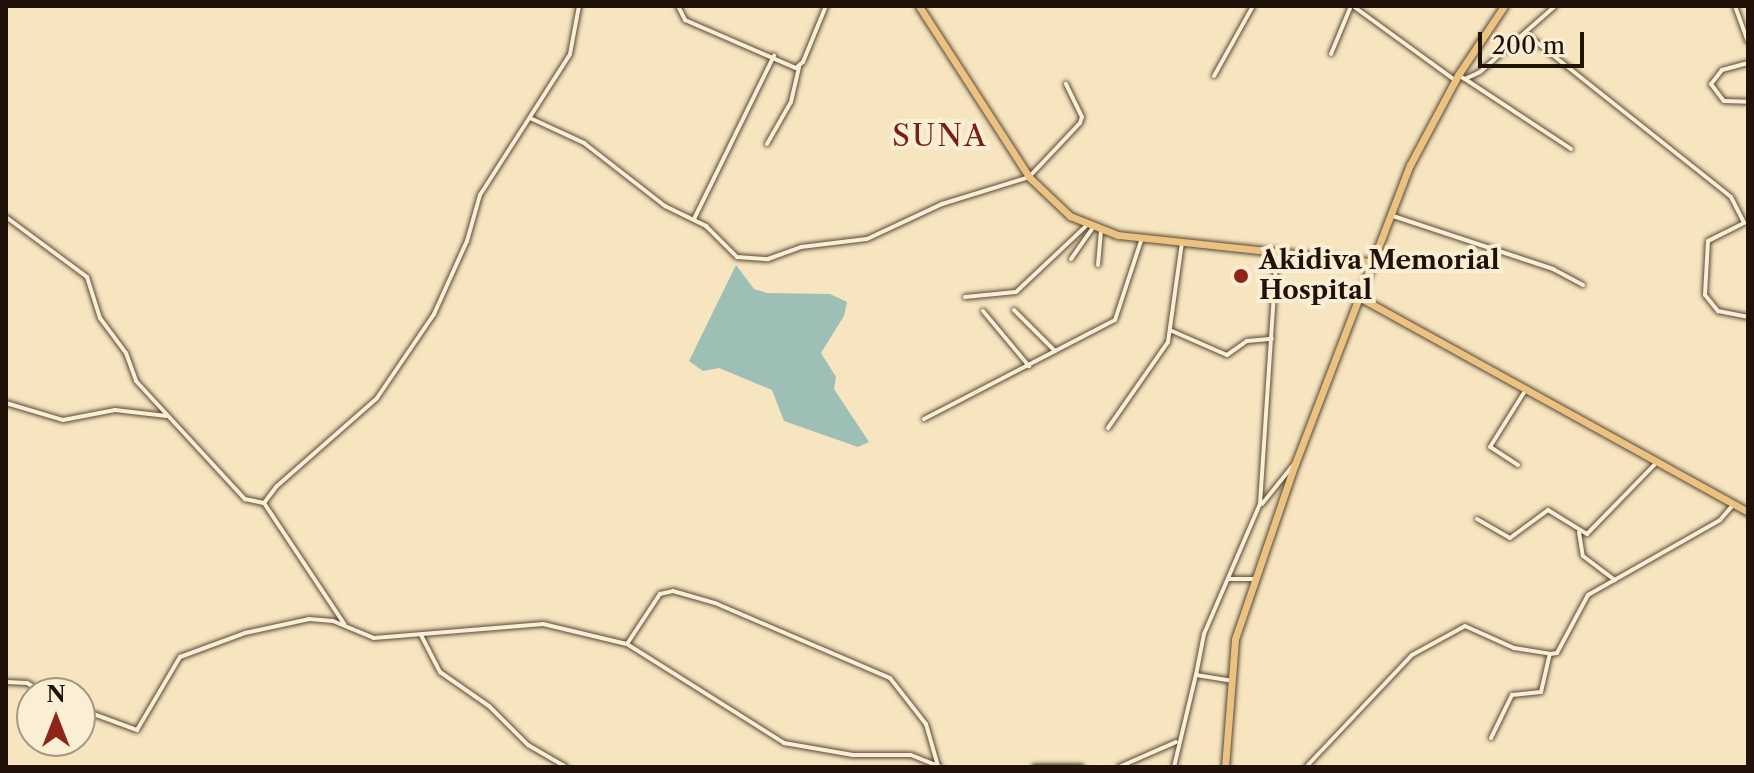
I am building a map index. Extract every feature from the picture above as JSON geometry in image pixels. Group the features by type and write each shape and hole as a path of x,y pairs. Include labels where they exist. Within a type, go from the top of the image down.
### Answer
{"highway":[{"path":"919,6 1029,177 1058,208 1093,228 1142,238 1369,262"},
{"path":"1225,767 1229,680 1253,579 1369,262 1388,214 1459,78 1504,6"},
{"path":"1356,300 1748,512"}],"street":[{"path":"264,503 384,388 434,314 467,241 480,195 570,54 579,6"},
{"path":"678,6 685,20 799,67"},
{"path":"767,144 791,102 799,67 826,6"},
{"path":"1214,76 1253,6"},
{"path":"1331,54 1352,6 1571,149"},
{"path":"1459,78 1525,33 1555,6"},
{"path":"1735,6 1748,42"},
{"path":"1525,33 1731,197 1744,223 1708,241 1705,295 1718,311 1748,317"},
{"path":"694,219 774,56"},
{"path":"1748,63 1722,70 1711,84 1724,101 1748,102"},
{"path":"530,118 569,133 636,179 665,206 694,219 737,257 779,258 798,248 867,239 942,204 1029,177 1082,117 1066,84"},
{"path":"1388,214 1553,269 1583,285"},
{"path":"6,217 87,277 100,318 126,353 132,375 245,499 264,503 347,627"},
{"path":"1071,259 1093,228"},
{"path":"1093,228 1098,265"},
{"path":"965,297 1016,292 1093,228"},
{"path":"924,419 1115,320 1142,238"},
{"path":"1108,428 1172,331 1182,241"},
{"path":"1259,509 1277,251"},
{"path":"1014,310 1055,351"},
{"path":"983,311 1029,366"},
{"path":"1172,331 1227,355 1247,341 1263,343 1271,348"},
{"path":"1263,343 1272,339"},
{"path":"1518,465 1490,447 1525,391"},
{"path":"6,403 63,420 115,410 167,416"},
{"path":"1580,542 1657,462"},
{"path":"1175,766 1176,742 1196,675 1204,634 1259,509 1295,464"},
{"path":"1306,767 1414,653 1465,626 1514,648 1557,653 1584,599 1720,520 1734,504"},
{"path":"1477,519 1512,538 1548,510 1565,517 1579,532 1587,534"},
{"path":"1579,532 1583,556 1615,580"},
{"path":"1229,579 1253,579"},
{"path":"627,644 660,594 673,591 715,603 890,678 926,724 939,767"},
{"path":"96,715 137,730 173,665 183,656 245,633 309,619 347,627 374,638 543,624 627,644 784,743 853,755 911,755 939,767"},
{"path":"421,635 440,672 489,706 528,745 566,767"},
{"path":"1491,738 1512,695 1541,692 1550,654"},
{"path":"1196,675 1229,680"},
{"path":"1119,767 1176,742"},
{"path":"1034,767 1082,767"}],"water":[{"path":"736,265 754,289 767,293 830,294 847,302 844,316 821,353 836,377 834,389 869,442 858,447 784,421 772,390 719,368 703,371 689,361"}],"place":[{"name":"Akidiva Memorial Hospital","path":"1241,276"}],"district":[{"name":"SUNA","path":"940,136"}]}
